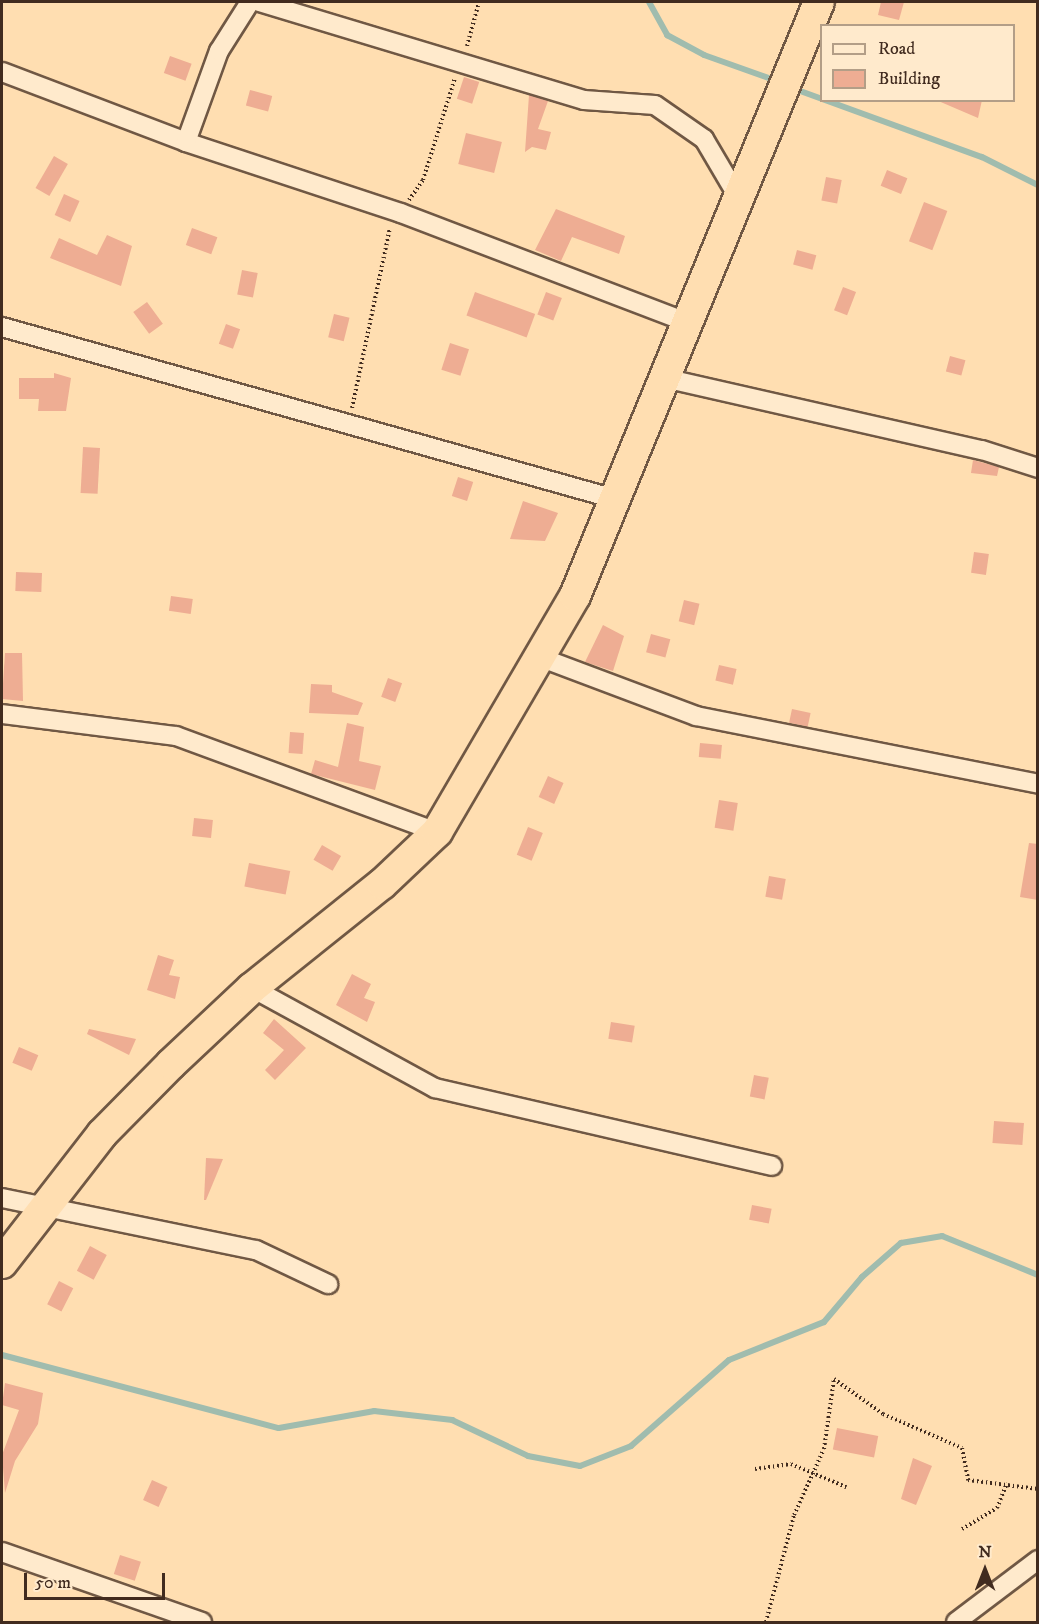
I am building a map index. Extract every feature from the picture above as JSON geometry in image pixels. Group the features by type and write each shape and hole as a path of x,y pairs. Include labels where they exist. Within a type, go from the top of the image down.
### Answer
{"highway":[{"path":"2,1263 102,1134 252,988 406,865 437,832 542,658 615,499 687,322 740,200 782,84 819,2"}],"street":[{"path":"186,141 219,51 250,2"},
{"path":"260,2 584,100 656,105 704,139 740,200"},
{"path":"2,72 186,141 400,213 687,322"},
{"path":"2,327 615,499"},
{"path":"664,378 982,450 1038,468"},
{"path":"542,658 696,716 1038,784"},
{"path":"2,714 176,736 437,832"},
{"path":"252,988 435,1089 772,1166"},
{"path":"2,1198 42,1209 256,1250 328,1284"},
{"path":"2,1552 202,1623"},
{"path":"956,1623 1038,1560"}],"path":[{"path":"766,1623 794,1515 824,1449 834,1379 883,1414 962,1448 968,1480 1007,1483 1038,1489"},
{"path":"755,1469 791,1464 814,1470 822,1481 846,1487"},
{"path":"962,1529 997,1508 1007,1483"}],"building":[{"path":"881,2 904,2 899,20 878,15"},
{"path":"170,56 192,64 185,81 164,73"},
{"path":"464,77 479,82 472,104 457,99"},
{"path":"250,90 272,96 268,111 246,105"},
{"path":"529,95 548,101 538,129 551,132 546,150 532,147 525,152"},
{"path":"941,102 982,102 978,118"},
{"path":"466,133 502,142 494,173 458,164"},
{"path":"54,156 68,164 49,196 36,188"},
{"path":"887,170 907,178 901,194 881,186"},
{"path":"826,177 842,180 837,204 821,201"},
{"path":"64,194 80,201 70,222 55,215"},
{"path":"924,202 947,211 932,250 909,241"},
{"path":"556,209 625,236 619,254 572,237 561,261 535,250"},
{"path":"192,228 217,237 211,254 186,245"},
{"path":"107,235 132,246 121,286 50,258 59,238 97,255"},
{"path":"797,250 816,255 812,270 793,264"},
{"path":"242,270 258,273 253,298 237,295"},
{"path":"843,287 856,292 847,315 834,310"},
{"path":"475,292 535,314 527,337 466,315"},
{"path":"546,292 562,298 553,320 537,314"},
{"path":"147,302 163,324 149,334 133,312"},
{"path":"334,314 350,318 344,341 328,337"},
{"path":"226,324 240,329 233,349 219,344"},
{"path":"450,343 469,349 460,376 441,370"},
{"path":"950,356 965,360 961,376 946,371"},
{"path":"54,373 71,378 66,411 38,411 39,399 19,399 19,378 54,378"},
{"path":"83,447 100,448 98,494 81,493"},
{"path":"973,460 999,467 997,476 971,473"},
{"path":"458,477 473,482 467,501 452,496"},
{"path":"523,501 558,513 545,541 510,539"},
{"path":"974,552 989,554 986,575 971,573"},
{"path":"16,572 42,573 41,592 15,591"},
{"path":"171,596 193,599 191,614 169,611"},
{"path":"684,600 700,604 694,625 679,621"},
{"path":"603,625 624,636 613,671 585,662"},
{"path":"651,634 670,639 665,658 646,652"},
{"path":"5,653 22,653 23,701 2,699"},
{"path":"719,665 737,669 733,685 715,681"},
{"path":"388,678 402,683 395,702 381,697"},
{"path":"311,684 332,685 332,692 363,703 358,715 309,713"},
{"path":"792,709 811,713 808,727 789,723"},
{"path":"347,723 364,727 359,761 381,766 375,790 311,774 315,760 338,767"},
{"path":"290,732 304,733 303,754 289,753"},
{"path":"700,743 722,745 721,759 699,757"},
{"path":"548,776 564,783 554,804 539,797"},
{"path":"719,800 738,803 733,831 715,828"},
{"path":"194,818 213,820 211,838 192,836"},
{"path":"528,827 543,833 532,861 517,855"},
{"path":"1029,843 1038,844 1038,900 1020,897"},
{"path":"322,845 341,856 333,871 314,860"},
{"path":"249,863 290,871 286,895 244,887"},
{"path":"769,876 786,879 782,900 765,897"},
{"path":"158,955 174,960 169,975 180,977 175,999 147,990"},
{"path":"352,974 371,984 364,998 375,1002 367,1022 336,1005"},
{"path":"274,1019 306,1048 275,1080 265,1070 284,1050 263,1033"},
{"path":"611,1022 635,1026 632,1043 608,1039"},
{"path":"89,1029 136,1039 129,1055 87,1034"},
{"path":"19,1047 38,1055 32,1071 12,1063"},
{"path":"754,1075 769,1078 765,1099 750,1097"},
{"path":"994,1121 1024,1123 1022,1145 992,1143"},
{"path":"206,1158 223,1159 206,1200 204,1200"},
{"path":"752,1205 772,1209 769,1224 749,1220"},
{"path":"90,1246 107,1255 94,1280 77,1271"},
{"path":"59,1281 73,1288 61,1311 47,1304"},
{"path":"5,1383 43,1393 38,1424 15,1461 5,1493 2,1455 19,1410 2,1405"},
{"path":"837,1428 878,1436 874,1458 833,1450"},
{"path":"913,1458 932,1466 916,1505 901,1499"},
{"path":"152,1480 168,1487 159,1507 143,1500"},
{"path":"120,1555 141,1562 135,1581 114,1574"}],"waterway":[{"path":"649,2 667,35 704,55 777,81"},
{"path":"792,88 820,98"},
{"path":"831,102 982,157 1038,185"},
{"path":"2,1355 279,1428 374,1411 452,1420 528,1456 580,1466 631,1446 729,1360 824,1322 862,1277 901,1243 942,1236 1038,1275"}]}
